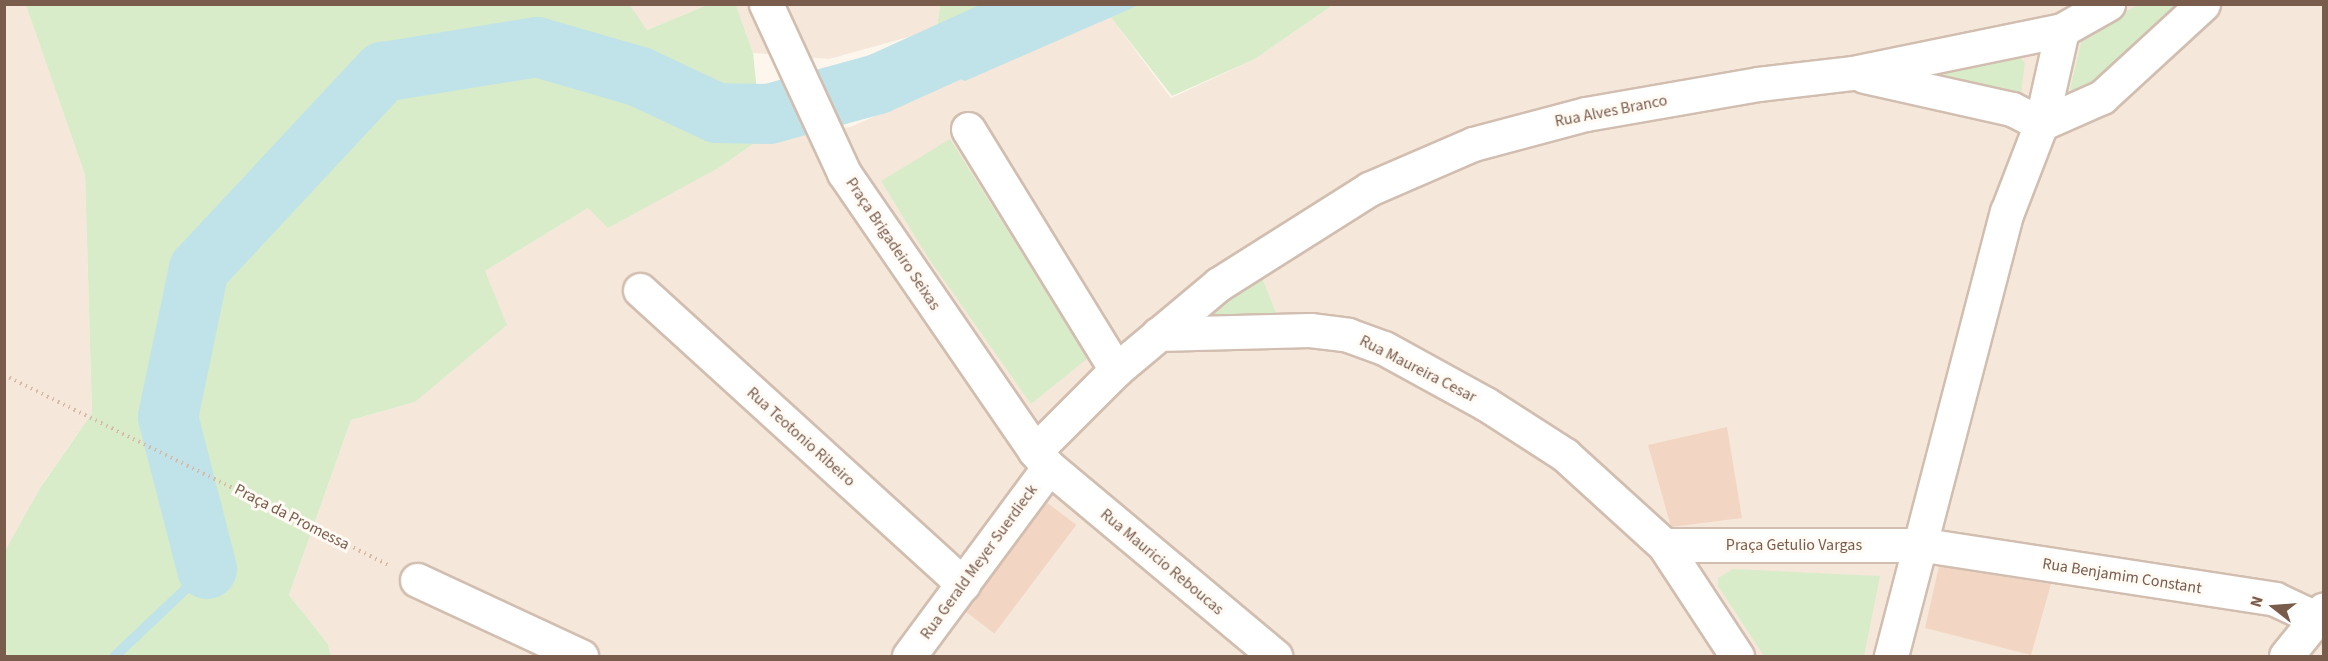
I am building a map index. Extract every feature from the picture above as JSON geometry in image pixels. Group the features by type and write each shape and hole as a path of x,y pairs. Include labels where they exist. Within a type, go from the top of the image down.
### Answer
{"street":[{"name":"Praça Brigadeiro Seixas","path":"766,4 844,173 1042,459"},
{"name":"Rua Alves Branco","path":"1158,334 1219,284 1369,189 1473,144 1586,114 1758,84 1853,74 2062,30 2108,4"},
{"path":"2041,124 2102,97 2203,4"},
{"path":"1891,657 1924,545 2007,212 2041,124 2062,30"},
{"path":"1853,74 2012,109 2041,124"},
{"path":"968,129 1116,370"},
{"name":"Rua Teotonio Ribeiro","path":"640,290 963,584"},
{"name":"Rua Maureira Cesar","path":"1158,334 1310,330 1348,335 1384,348 1486,404 1565,455 1664,544 1737,657"},
{"path":"1042,459 1116,370 1158,334"},
{"name":"Rua Gerald Meyer Suerdieck","path":"909,657 963,584 1042,459"},
{"name":"Rua Mauricio Reboucas","path":"1042,459 1275,657"},
{"name":"Praça Getulio Vargas","path":"1664,544 1924,545"},
{"name":"Rua Benjamim Constant","path":"1924,545 2275,599 2322,616"},
{"path":"417,580 581,657"},
{"path":"2286,657 2322,616"}],"path":[{"name":"Praça da Promessa","path":"4,375 417,580"}],"shaded area":[{"path":"26,4 85,175 92,413 41,486 5,552 4,5"},
{"path":"629,5 707,5 647,30"},
{"path":"736,5 940,5 936,36 912,36 829,59 753,53"},
{"path":"1333,5 2323,5 2323,656 331,656 328,644 289,595 351,420 415,402 485,271 588,208 720,167 762,138 850,127 1109,15 1171,98 1255,59"}],"green space":[{"path":"629,4 647,30 707,5 736,5 753,53 762,138 720,167 608,228 588,208 485,271 507,325 415,402 351,420 289,595 328,644 331,656 5,656 5,551 40,488 92,413 85,175 26,5"},
{"path":"1139,4 1333,5 1255,59 1172,96 1109,15"},
{"path":"940,5 993,5 936,36"},
{"path":"2138,5 2176,5 2083,95 2070,89 2083,34"},
{"path":"2014,51 2025,63 2021,93 1928,81 1929,75"},
{"path":"950,139 1088,358 1031,404 929,259 881,181"},
{"path":"1259,270 1276,313 1207,324 1202,309"},
{"path":"1733,569 1880,576 1864,656 1764,656 1718,586 1718,578"}],"water":[{"path":"993,5 1139,5 965,81 946,74 935,59 936,36"}],"building":[{"path":"1727,427 1742,518 1671,527 1648,445"},
{"path":"1046,502 1076,525 995,633 964,611"},
{"path":"1939,566 2051,584 2031,655 1925,628"}],"waterway":[{"path":"207,569 168,417 199,269 383,72 537,47 640,77 717,113 769,114 878,84 1054,4"},
{"path":"115,656 207,569"}]}
